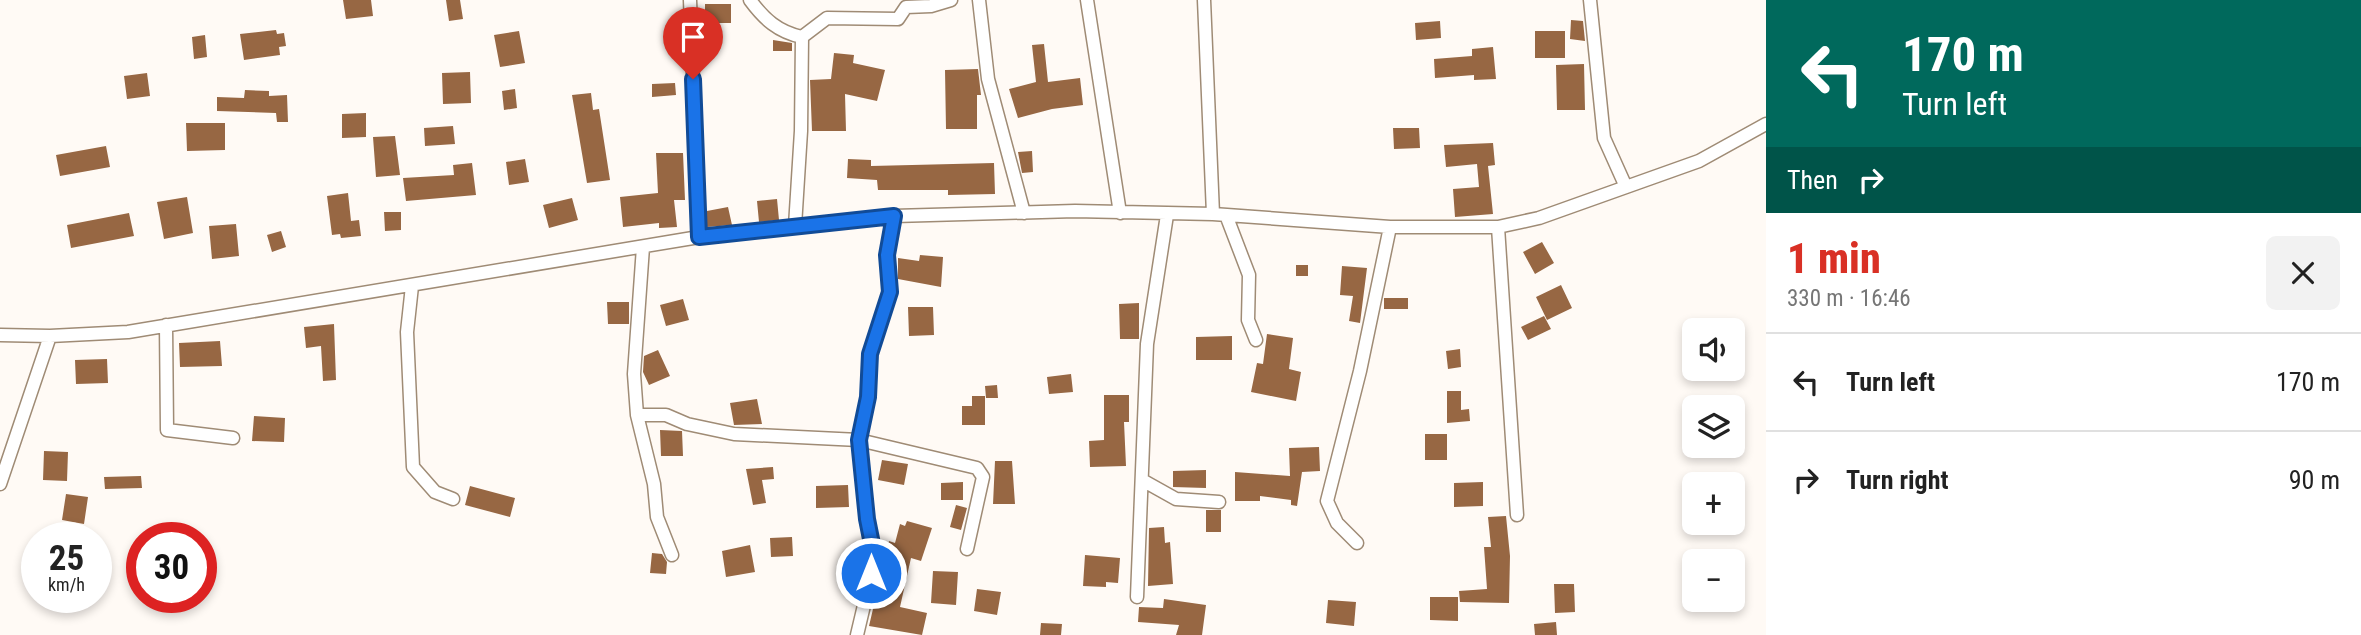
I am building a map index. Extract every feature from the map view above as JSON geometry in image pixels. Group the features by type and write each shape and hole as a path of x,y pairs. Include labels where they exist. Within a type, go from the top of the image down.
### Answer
{"street":[{"path":"691,0 699,237"},
{"path":"750,0 765,20 790,35 802,37 827,18 898,19 906,7 931,6 951,0"},
{"path":"979,0 988,79 1024,213"},
{"path":"1087,0 1120,213"},
{"path":"1204,0 1219,214 1249,275 1248,320 1256,340"},
{"path":"1590,0 1604,138 1626,187"},
{"path":"795,226 801,131 802,37"},
{"path":"0,335 50,336 128,332 699,237 894,216 1024,213 1219,214 1391,227 1498,228 1539,218 1699,160 1766,124"},
{"path":"1137,597 1147,344 1167,215"},
{"path":"857,635 875,559 867,519 859,440 868,397 870,354 890,292 887,255 894,216"},
{"path":"1357,543 1337,523 1327,501 1360,372 1391,227"},
{"path":"1498,228 1517,515"},
{"path":"643,247 634,374 637,415 654,484 657,517 672,555"},
{"path":"412,286 407,332 413,467 435,492 453,499"},
{"path":"166,326 167,430 233,438"},
{"path":"0,484 50,336"},
{"path":"637,415 666,415 687,424 734,434 859,440 978,468 983,477 967,549"},
{"path":"1142,480 1176,499 1219,502"}],"building":[{"path":"343,0 371,0 373,16 346,19"},
{"path":"446,0 460,0 463,19 449,21"},
{"path":"705,4 731,4 731,23 705,23"},
{"path":"1571,20 1583,21 1585,41 1570,39"},
{"path":"1440,21 1441,38 1416,40 1415,23"},
{"path":"276,30 277,34 284,33 286,46 279,47 280,55 244,60 240,34"},
{"path":"519,31 525,63 500,67 494,35"},
{"path":"1535,31 1565,31 1565,58 1535,58"},
{"path":"205,35 207,57 194,59 192,37"},
{"path":"773,40 792,43 792,51 773,51"},
{"path":"1044,44 1048,82 1080,78 1083,105 1052,109 1018,118 1009,89 1036,82 1032,45"},
{"path":"1493,47 1496,79 1474,80 1474,75 1435,78 1434,59 1472,56 1472,49"},
{"path":"834,53 854,55 853,63 885,70 877,101 845,94 846,131 812,131 810,80 831,79"},
{"path":"1584,64 1585,110 1557,110 1556,65"},
{"path":"978,69 981,95 977,95 977,129 946,129 945,70"},
{"path":"470,72 471,103 443,104 442,73"},
{"path":"147,73 150,96 127,99 124,76"},
{"path":"675,83 676,95 652,97 652,84"},
{"path":"515,89 517,108 504,110 502,91"},
{"path":"245,90 269,91 269,96 287,95 288,122 277,122 276,113 217,111 217,97 244,98"},
{"path":"591,93 593,110 599,109 610,180 587,183 572,95"},
{"path":"366,113 366,137 342,138 342,114"},
{"path":"186,123 225,123 225,150 187,151"},
{"path":"453,126 455,144 425,146 424,128"},
{"path":"1393,128 1419,128 1420,148 1394,149"},
{"path":"395,136 400,175 376,177 373,137"},
{"path":"1493,143 1495,165 1488,166 1493,214 1455,217 1453,189 1479,187 1477,164 1446,167 1444,145"},
{"path":"106,146 110,167 60,176 56,155"},
{"path":"1032,151 1033,172 1022,173 1018,152"},
{"path":"656,153 683,153 685,200 674,200 677,227 659,228 659,223 623,227 620,197 658,193"},
{"path":"525,159 529,182 509,185 506,162"},
{"path":"848,159 871,160 871,166 994,163 995,194 948,195 948,190 878,190 877,180 847,178"},
{"path":"472,163 476,195 406,201 403,178 454,175 453,165"},
{"path":"348,193 351,221 359,220 361,236 341,238 340,234 332,235 327,196"},
{"path":"187,197 193,233 164,239 157,202"},
{"path":"572,198 578,220 549,228 543,205"},
{"path":"777,199 779,220 759,222 757,201"},
{"path":"728,207 732,225 707,227 707,211"},
{"path":"384,212 401,212 401,230 385,231"},
{"path":"129,213 134,236 71,248 67,225"},
{"path":"236,224 239,256 212,259 209,226"},
{"path":"281,231 286,247 272,252 267,235"},
{"path":"1542,242 1554,263 1535,274 1523,252"},
{"path":"920,255 943,257 941,287 898,279 898,258 919,261"},
{"path":"1296,265 1308,265 1308,276 1296,276"},
{"path":"1342,266 1367,268 1360,323 1349,321 1353,296 1340,295"},
{"path":"1561,285 1572,308 1547,320 1536,297"},
{"path":"1384,298 1408,298 1408,309 1384,309"},
{"path":"683,299 689,320 666,326 660,305"},
{"path":"607,302 629,302 629,324 608,324"},
{"path":"1139,303 1139,339 1120,339 1119,304"},
{"path":"908,307 933,307 934,335 909,336"},
{"path":"1544,316 1551,329 1528,340 1521,327"},
{"path":"334,324 336,380 323,381 321,346 306,348 304,327"},
{"path":"1267,334 1293,338 1289,369 1301,372 1296,401 1251,392 1257,363 1263,364"},
{"path":"1232,336 1232,360 1196,360 1196,337"},
{"path":"220,341 222,366 180,367 179,343"},
{"path":"1460,349 1461,367 1448,369 1446,351"},
{"path":"658,350 670,376 649,385 643,372 644,356"},
{"path":"107,359 108,383 76,384 75,360"},
{"path":"1071,374 1073,392 1049,394 1047,377"},
{"path":"997,385 998,398 986,398 985,386"},
{"path":"1447,391 1461,391 1461,410 1469,409 1470,421 1447,423"},
{"path":"1104,395 1129,395 1129,422 1124,422 1126,466 1090,467 1089,441 1104,440"},
{"path":"972,396 985,396 985,425 962,425 962,406 972,406"},
{"path":"757,399 762,424 734,425 730,403"},
{"path":"254,416 285,418 284,442 252,441"},
{"path":"660,430 682,431 683,456 661,456"},
{"path":"1425,434 1447,434 1447,460 1425,460"},
{"path":"1319,447 1320,471 1302,472 1297,506 1291,505 1291,500 1260,496 1260,501 1235,501 1235,472 1290,476 1289,448"},
{"path":"44,451 68,452 67,481 43,480"},
{"path":"882,460 908,464 904,485 878,480"},
{"path":"995,461 1012,461 1015,504 993,504"},
{"path":"773,467 774,479 762,480 766,503 753,505 746,469"},
{"path":"1206,470 1206,488 1173,487 1173,471"},
{"path":"141,476 142,488 105,489 104,477"},
{"path":"963,482 963,500 941,500 941,483"},
{"path":"1483,482 1483,506 1454,507 1454,483"},
{"path":"848,485 849,507 816,508 816,486"},
{"path":"470,486 515,498 510,517 465,505"},
{"path":"66,494 88,497 84,522 62,520"},
{"path":"956,505 967,508 961,530 950,527"},
{"path":"1206,510 1221,510 1221,532 1206,532"},
{"path":"1506,516 1510,556 1509,603 1460,602 1459,591 1487,589 1484,547 1491,547 1488,517"},
{"path":"907,521 932,528 921,561 911,558 900,607 927,613 922,635 869,626 889,541 895,543 900,524 905,526"},
{"path":"1164,527 1165,543 1170,542 1173,584 1148,586 1149,528"},
{"path":"792,537 793,556 771,557 770,538"},
{"path":"750,545 755,572 726,577 722,551"},
{"path":"652,553 662,554 667,562 666,574 650,573"},
{"path":"1085,555 1120,558 1118,583 1106,582 1106,587 1083,586"},
{"path":"933,571 958,572 956,605 931,603"},
{"path":"1554,584 1574,584 1575,612 1555,613"},
{"path":"977,589 1001,592 997,615 974,611"},
{"path":"1430,597 1458,597 1458,621 1430,620"},
{"path":"1164,599 1206,605 1202,635 1176,635 1179,625 1138,622 1139,607 1163,608"},
{"path":"1328,600 1356,602 1354,626 1326,623"},
{"path":"1556,622 1557,635 1535,635 1534,624"},
{"path":"1041,623 1062,624 1061,635 1040,635"}],"route":[{"path":"693,79 699,237 894,216 887,255 890,292 870,354 868,397 859,440 867,519 875,559 871,573"}]}
